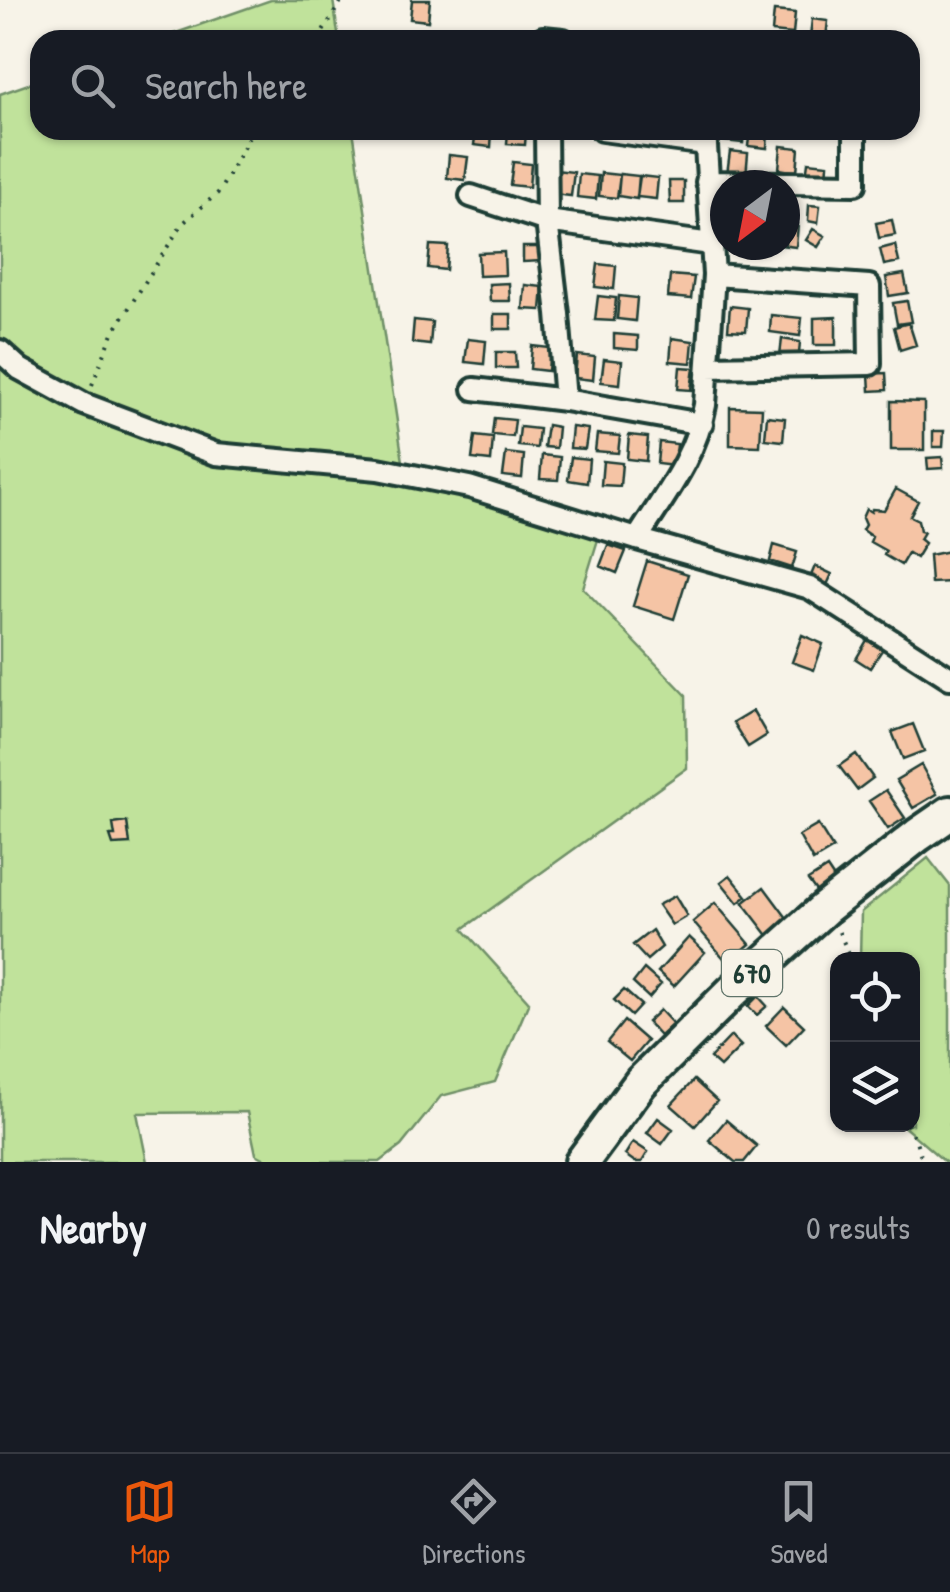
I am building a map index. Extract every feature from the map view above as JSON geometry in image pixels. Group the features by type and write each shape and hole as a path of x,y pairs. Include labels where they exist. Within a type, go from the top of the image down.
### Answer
{"main road":[{"name":"670","path":"582,1162 640,1082 733,991 824,909 950,813"}],"street":[{"path":"546,140 547,221 565,400"},
{"path":"472,196 547,221 710,244 705,140"},
{"path":"707,182 855,184 855,140"},
{"path":"637,539 683,467 702,424 712,260"},
{"path":"708,368 870,364 869,286 714,276"},
{"path":"0,351 20,369 84,404 216,454 378,469 470,487 810,588 950,678"},
{"path":"474,389 702,424"}],"path":[{"path":"324,30 342,0"},
{"path":"84,404 113,333 182,224 219,192 248,140"},
{"path":"911,1132 922,1162"}],"green space":[{"path":"271,0 333,0 338,30 185,30"},
{"path":"30,84 30,140 355,140 404,468 600,533 583,588 686,695 687,768 463,929 529,1002 495,1082 441,1096 401,1146 380,1162 271,1162 256,1154 247,1112 137,1113 147,1162 0,1162 0,94"},
{"path":"928,858 950,886 950,1162 945,1162 910,1132 920,1132 920,952 860,952 861,912"}],"building":[{"path":"412,0 430,0 428,21 410,19"},
{"path":"774,11 795,13 793,30 772,30"},
{"path":"812,19 828,21 827,30 811,30"},
{"path":"475,140 491,140 491,147 474,145"},
{"path":"507,140 525,140 525,145 507,144"},
{"path":"749,140 767,140 767,148 748,146"},
{"path":"781,146 799,148 797,170 779,169"},
{"path":"730,151 748,153 747,170 728,170"},
{"path":"449,155 468,157 465,180 447,178"},
{"path":"513,162 531,164 529,187 510,185"},
{"path":"808,162 828,164 827,180 806,177"},
{"path":"555,170 574,172 571,196 553,194"},
{"path":"601,173 620,175 617,198 599,196"},
{"path":"579,174 598,176 596,199 577,197"},
{"path":"620,174 639,176 637,199 618,196"},
{"path":"640,176 658,178 656,199 637,197"},
{"path":"669,181 684,181 684,203 670,203"},
{"path":"809,205 820,206 818,223 808,221"},
{"path":"892,220 895,235 879,238 876,223"},
{"path":"813,229 825,236 818,247 806,240"},
{"path":"430,245 448,246 446,270 428,268"},
{"path":"895,245 899,262 884,265 880,249"},
{"path":"523,247 541,247 542,261 523,262"},
{"path":"504,252 505,275 479,276 478,253"},
{"path":"598,264 616,266 614,289 595,287"},
{"path":"904,274 908,293 889,296 886,277"},
{"path":"670,275 694,277 691,299 668,297"},
{"path":"509,283 510,301 490,301 489,284"},
{"path":"525,285 543,287 541,310 523,309"},
{"path":"598,296 616,298 614,321 595,320"},
{"path":"619,296 637,298 635,321 617,319"},
{"path":"907,301 911,322 897,324 893,303"},
{"path":"730,306 748,308 746,331 728,330"},
{"path":"494,314 511,314 511,329 494,329"},
{"path":"771,315 802,318 800,336 770,332"},
{"path":"836,317 836,345 814,345 814,318"},
{"path":"414,320 432,322 430,345 412,343"},
{"path":"909,323 916,345 900,350 894,327"},
{"path":"614,334 638,336 638,350 614,348"},
{"path":"672,338 693,341 691,363 670,361"},
{"path":"468,339 486,341 484,364 465,362"},
{"path":"782,339 800,342 798,365 779,363"},
{"path":"532,346 550,348 548,371 530,369"},
{"path":"496,352 515,352 516,368 496,368"},
{"path":"577,355 595,357 593,380 575,378"},
{"path":"604,359 622,361 620,384 601,382"},
{"path":"680,367 694,368 691,390 678,389"},
{"path":"886,373 887,390 870,391 869,374"},
{"path":"891,401 924,402 924,450 891,450"},
{"path":"730,407 762,408 760,446 730,445"},
{"path":"767,416 785,418 783,441 765,439"},
{"path":"494,418 515,420 513,437 492,435"},
{"path":"547,425 558,427 556,448 544,447"},
{"path":"520,427 539,429 537,448 518,446"},
{"path":"572,427 588,429 585,449 570,448"},
{"path":"933,431 944,431 943,447 933,447"},
{"path":"597,434 620,436 618,453 595,451"},
{"path":"629,435 648,437 646,461 627,459"},
{"path":"475,436 493,438 491,461 472,459"},
{"path":"659,442 677,444 675,466 657,464"},
{"path":"506,453 524,455 522,478 503,476"},
{"path":"542,455 560,457 558,480 540,479"},
{"path":"571,457 589,459 587,483 568,480"},
{"path":"942,457 943,468 928,469 927,458"},
{"path":"603,461 622,463 620,486 601,485"},
{"path":"896,489 918,501 910,516 918,520 920,531 924,532 920,539 925,543 916,558 908,553 901,565 884,555 886,551 870,542 872,537 862,530 866,509 884,510"},
{"path":"608,545 626,551 617,573 600,566"},
{"path":"774,545 797,552 792,568 770,561"},
{"path":"949,551 950,582 931,583 929,555"},
{"path":"647,561 688,574 674,619 633,606"},
{"path":"815,566 832,574 827,585 810,578"},
{"path":"802,635 823,644 814,670 792,662"},
{"path":"867,640 882,650 870,668 856,659"},
{"path":"753,711 767,735 748,747 733,723"},
{"path":"913,724 924,751 903,759 892,732"},
{"path":"856,754 873,778 857,790 839,766"},
{"path":"921,765 937,794 913,808 896,780"},
{"path":"886,790 905,818 888,829 869,801"},
{"path":"127,822 130,844 113,845 113,824"},
{"path":"818,825 833,849 813,861 799,836"},
{"path":"827,868 839,886 821,898 808,880"},
{"path":"730,875 747,896 738,903 721,882"},
{"path":"764,887 790,922 770,938 743,903"},
{"path":"675,896 687,916 672,925 658,905"},
{"path":"715,903 750,944 728,963 693,922"},
{"path":"652,930 662,947 647,960 633,945"},
{"path":"689,937 705,952 674,986 658,972"},
{"path":"644,969 661,984 649,998 633,983"},
{"path":"624,990 641,1005 631,1016 614,1000"},
{"path":"758,996 767,1006 757,1015 748,1006"},
{"path":"784,1007 804,1026 786,1045 766,1026"},
{"path":"660,1010 673,1024 660,1036 647,1022"},
{"path":"624,1021 647,1041 630,1061 607,1042"},
{"path":"731,1036 741,1046 720,1067 710,1058"},
{"path":"694,1080 717,1101 695,1126 671,1105"},
{"path":"658,1118 673,1129 662,1144 647,1133"},
{"path":"726,1120 757,1146 744,1162 735,1162 709,1140"},
{"path":"633,1142 648,1152 642,1162 625,1155"}]}
